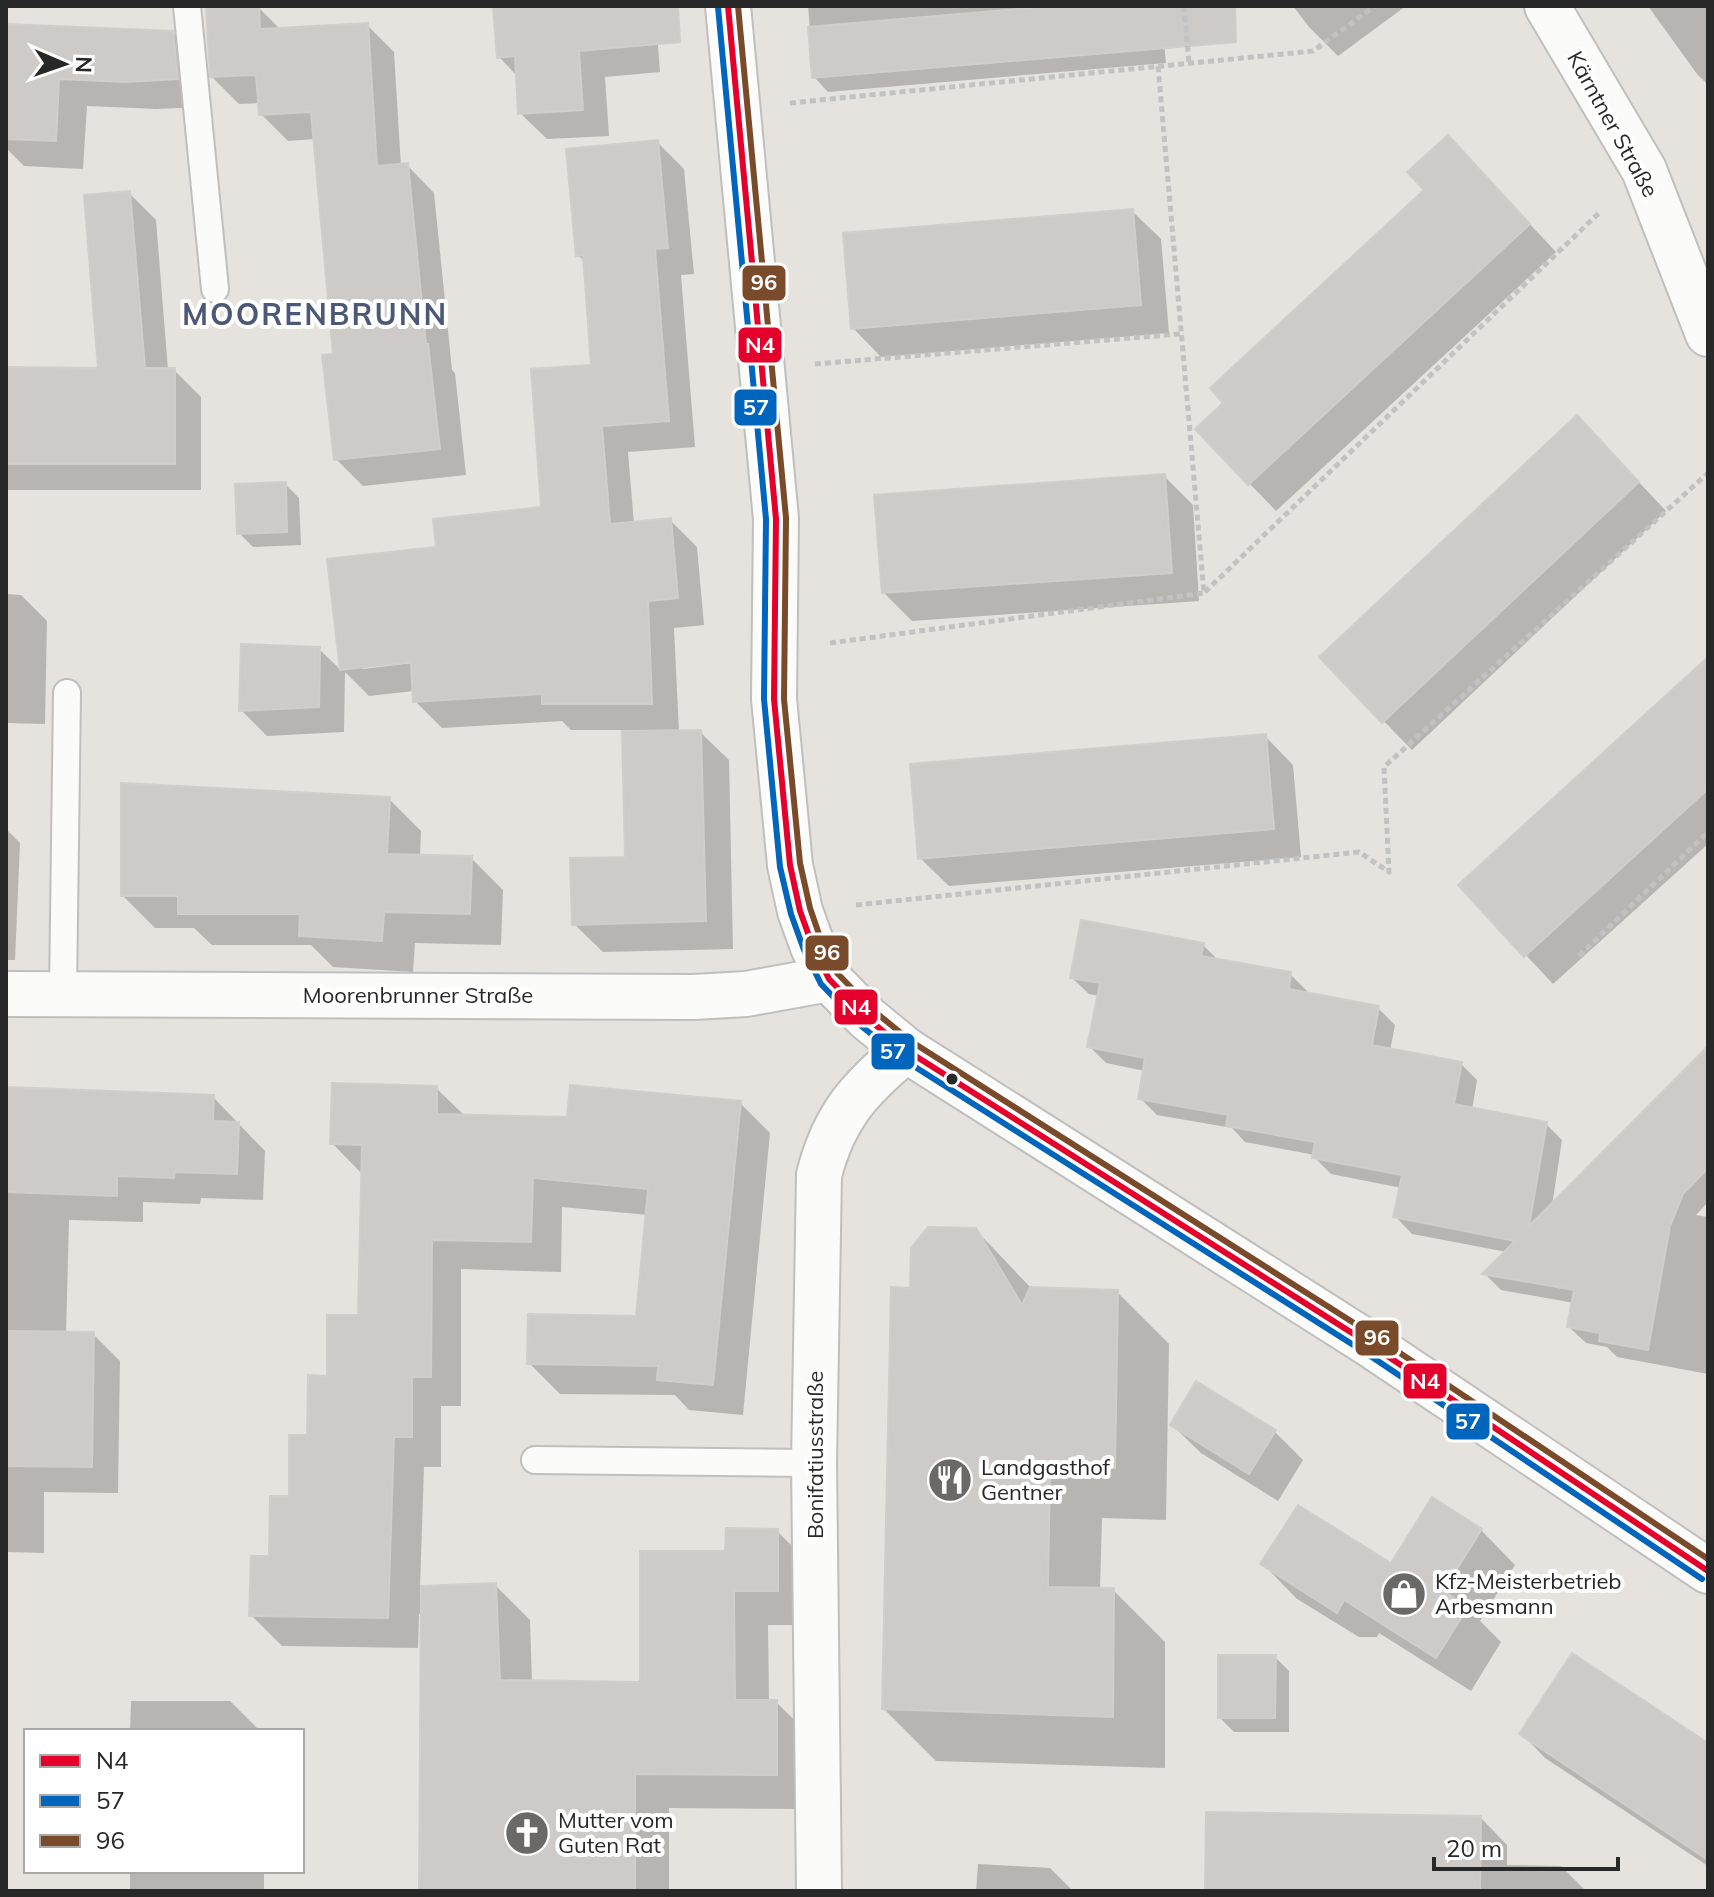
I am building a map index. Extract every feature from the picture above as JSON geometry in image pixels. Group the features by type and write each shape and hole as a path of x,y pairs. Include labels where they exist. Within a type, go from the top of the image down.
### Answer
{"street":[{"path":"728,6 776,519 774,699 785,823 800,911 829,979 867,1018 906,1050 1371,1345 1708,1571"},
{"name":"Kärntner Straße","path":"1547,6 1644,170 1708,334"},
{"name":"Moorenbrunner Straße","path":"6,994 694,997 746,994 829,979"},
{"name":"Bonifatiusstraße","path":"819,1891 814,1463 819,1175 826,1146 846,1109 870,1080 906,1050"}],"lane":[{"path":"187,6 215,289"},
{"path":"63,993 67,693"},
{"path":"535,1460 814,1463"}],"path":[{"path":"1184,6 1189,63"},
{"path":"737,108 1313,51 1375,6"},
{"path":"1158,66 1204,593"},
{"path":"774,650 1204,593 1644,170"},
{"path":"762,368 1180,334"},
{"path":"800,911 1359,852 1389,872 1384,767 1708,473"},
{"path":"1579,956 1708,832"}],"building":[{"path":"206,6 259,6 260,29 368,23 377,166 408,163 440,449 334,460 322,355 333,354 311,112 259,115 256,75 210,77"},
{"path":"493,6 678,6 680,42 579,51 583,110 518,114 515,56 497,58"},
{"path":"1052,6 1235,6 1236,42 812,78 808,27"},
{"path":"6,24 173,31 178,79 126,82 59,79 56,141 6,139"},
{"path":"1448,135 1530,224 1248,485 1195,429 1223,403 1210,388 1424,190 1407,172"},
{"path":"658,140 668,248 655,249 669,421 602,426 610,524 671,518 678,598 648,601 652,704 542,704 542,694 413,702 411,662 340,670 327,559 436,547 433,519 541,507 531,369 591,365 583,255 576,256 566,149"},
{"path":"130,191 145,368 175,368 175,464 6,464 6,367 98,368 84,195"},
{"path":"1133,209 1141,305 851,329 843,233"},
{"path":"1577,415 1639,482 1382,723 1319,657"},
{"path":"1165,474 1172,573 882,593 874,495"},
{"path":"286,482 287,532 237,534 235,484"},
{"path":"241,644 320,647 319,707 239,711"},
{"path":"1708,657 1708,789 1524,957 1458,885"},
{"path":"701,730 706,921 572,925 570,858 625,857 622,731"},
{"path":"1266,734 1274,829 918,859 910,764"},
{"path":"121,783 390,797 387,854 472,856 470,914 384,912 382,941 299,936 300,914 178,914 178,896 121,896"},
{"path":"1081,920 1204,943 1201,956 1291,972 1289,989 1379,1006 1372,1045 1462,1062 1454,1104 1547,1122 1529,1226 1708,1046 1708,1168 1683,1194 1670,1226 1648,1350 1599,1341 1600,1333 1567,1327 1574,1290 1482,1274 1515,1241 1393,1217 1402,1175 1312,1158 1315,1142 1226,1126 1228,1115 1138,1099 1145,1058 1087,1047 1100,983 1070,978"},
{"path":"332,1083 437,1086 437,1114 567,1117 570,1085 741,1101 713,1385 657,1380 658,1366 527,1364 528,1314 636,1316 648,1189 533,1178 531,1242 432,1240 431,1377 412,1377 412,1437 394,1437 388,1618 249,1616 251,1556 269,1556 270,1496 289,1496 289,1435 307,1435 308,1375 327,1376 327,1315 358,1315 362,1145 330,1144"},
{"path":"6,1087 214,1095 213,1121 239,1122 237,1174 175,1172 174,1178 117,1176 117,1196 6,1192"},
{"name":"Landgasthof Gentner","path":"928,1227 976,1228 1022,1305 1030,1287 1118,1290 1115,1468 1050,1467 1048,1587 1114,1588 1113,1717 882,1709 891,1287 910,1288 911,1248"},
{"path":"6,1331 94,1332 92,1467 6,1466"},
{"path":"1196,1381 1276,1430 1249,1474 1170,1425"},
{"path":"1432,1497 1482,1529 1443,1591 1468,1607 1436,1658 1344,1600 1337,1613 1260,1564 1298,1505 1391,1563"},
{"name":"Mutter vom Guten Rat","path":"726,1528 778,1529 778,1591 734,1591 735,1700 777,1700 777,1775 635,1774 635,1891 419,1891 421,1586 496,1583 500,1680 640,1682 640,1551 725,1551"},
{"path":"1572,1653 1708,1743 1708,1860 1519,1734"},
{"path":"1218,1655 1276,1655 1275,1718 1218,1718"},
{"path":"1206,1812 1481,1816 1480,1891 1205,1891"}],"transit line":[{"name":"N4","path":"728,6 776,519 774,699 790,865 800,911 829,979 867,1018 906,1050 1371,1345 1708,1571"},
{"name":"96","path":"738,6 786,518 784,699 800,863 810,908 837,973 874,1011 912,1042 1376,1337 1708,1559"},
{"name":"57","path":"718,7 766,519 764,699 780,867 791,914 821,984 860,1025 901,1058 1366,1353 1702,1579"}],"place":[{"name":"Landgasthof Gentner","path":"950,1480"},
{"name":"Kfz-Meisterbetrieb Arbesmann","path":"1404,1594"},
{"name":"Mutter vom Guten Rat","path":"527,1833"}],"district":[{"name":"MOORENBRUNN","path":"315,314"}]}
